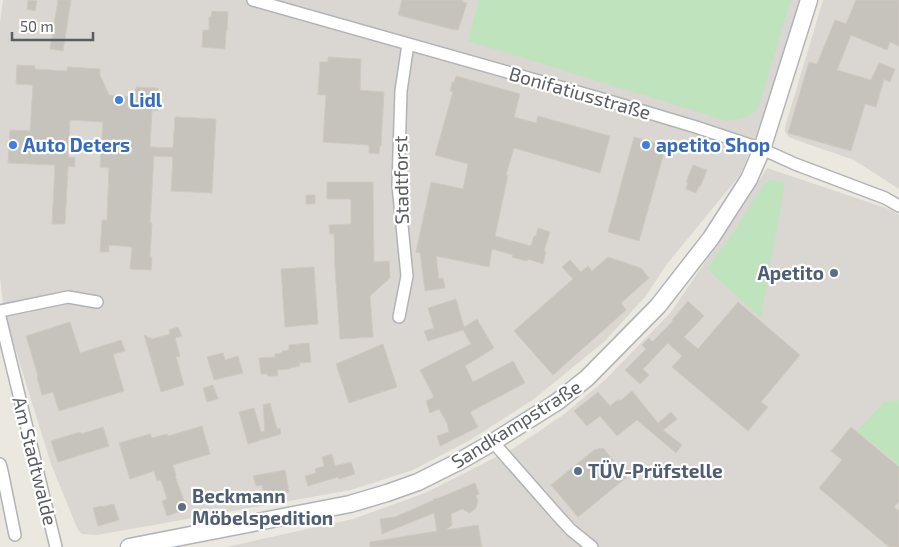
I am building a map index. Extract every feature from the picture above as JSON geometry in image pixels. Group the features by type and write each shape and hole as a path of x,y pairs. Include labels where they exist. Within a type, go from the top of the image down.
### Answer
{"street":[{"name":"Bonifatiusstraße","path":"254,0 696,127 762,149 885,198 899,206"},
{"name":"Sandkampstraße","path":"129,547 350,504 418,482 493,442 557,402 587,378 658,306 711,238 749,179 762,149 809,0"},
{"name":"Stadtforst","path":"399,316 407,276 398,185 401,91 408,44"},
{"path":"0,311 68,297 97,302"},
{"name":"Am Stadtwalde","path":"0,317 56,547"},
{"path":"493,442 571,530 592,547"},
{"path":"0,464 15,535"}],"shaded area":[{"path":"3,0 800,0 763,120 740,175 667,264 645,297 605,341 534,399 470,440 413,470 351,490 97,535 82,534 78,530 51,464 4,312 0,277 0,23"},
{"path":"823,0 899,0 899,189 854,160 796,140 789,137 785,132"},
{"path":"767,168 889,209 899,215 899,400 884,402 882,450 899,465 899,547 226,547 353,519 425,493 514,448 563,415 606,379 671,312"}],"green space":[{"path":"479,0 791,0 758,109 747,117 724,120 468,41"},
{"path":"771,180 785,182 761,318 707,269 765,183"},
{"path":"899,400 899,465 857,431 884,402"}],"building":[{"path":"28,0 37,1 35,11 27,9"},
{"path":"58,0 71,0 63,51 50,49"},
{"path":"402,0 463,0 462,2 467,3 458,30 455,30 398,15"},
{"path":"856,0 899,0 899,46 890,42 887,50 851,35 837,70 871,80 879,63 895,69 890,82 884,79 876,107 865,104 851,151 788,133 809,62 817,64 835,20 846,24"},
{"path":"212,11 228,12 225,49 202,47 203,30 209,30 209,17 211,17"},
{"path":"328,57 361,59 360,90 384,92 379,154 369,153 369,145 323,142 326,95 318,95 320,62 328,62"},
{"path":"17,65 35,66 35,69 67,71 67,67 100,69 100,75 109,95 135,97 136,87 158,88 157,111 152,110 150,147 173,148 175,117 216,119 212,193 171,191 173,157 154,156 150,223 152,223 151,270 130,269 132,247 109,245 109,252 100,252 102,220 107,220 109,168 100,167 103,122 70,120 68,157 75,158 75,167 68,166 65,224 52,224 55,165 8,163 10,130 30,131 33,85 16,84"},
{"path":"456,76 520,94 514,117 536,123 538,116 610,136 600,173 514,148 506,175 508,175 495,236 531,246 538,228 550,232 544,251 546,252 543,264 528,259 527,261 512,257 513,255 492,249 489,267 436,256 439,279 443,278 445,288 425,291 420,253 416,252 431,182 463,189 468,164 435,155 453,92 450,91 452,82 454,82"},
{"path":"634,137 666,146 639,241 608,232"},
{"path":"693,165 707,170 696,193 686,189 688,182 686,182"},
{"path":"327,182 373,182 374,262 389,261 390,278 370,296 373,337 340,339 334,234 330,234 329,225 351,224 351,199 327,199"},
{"path":"306,195 315,195 315,204 306,204"},
{"path":"608,257 641,268 649,278 621,303 626,310 553,375 514,331 573,279 562,267 570,260 581,272 588,266 592,271"},
{"path":"314,267 318,324 285,327 281,269"},
{"path":"456,299 464,327 477,319 494,348 465,366 473,382 513,361 525,383 470,412 478,427 440,446 437,436 449,432 447,423 439,409 430,413 426,401 434,397 420,370 471,344 463,330 428,341 424,331 434,328 428,308"},
{"path":"688,301 704,316 684,337 698,349 738,302 800,355 761,402 768,407 748,431 672,367 682,356 668,343 643,369 649,375 640,384 625,370 646,349 642,345 649,338 652,342 673,321"},
{"path":"70,322 80,353 121,340 125,351 113,354 124,391 59,411 53,392 42,395 26,336"},
{"path":"178,327 182,336 175,338 180,356 176,357 184,385 161,392 144,335 152,339 170,334 169,330"},
{"path":"309,343 311,362 299,363 300,366 290,369 277,370 278,376 261,374 259,358 275,357 275,354 289,350 289,345"},
{"path":"383,344 397,387 349,403 336,364"},
{"path":"223,353 225,360 238,356 243,373 214,380 207,357"},
{"path":"213,385 218,399 207,402 203,388"},
{"path":"632,391 658,423 671,412 677,419 663,430 682,445 676,453 637,420 617,436 600,416 587,426 574,411 598,392 610,406 619,399 620,401"},
{"path":"270,403 277,429 280,428 281,434 248,444 239,412 254,408 261,432 265,431 263,405"},
{"path":"202,426 210,454 173,465 187,509 167,516 162,501 167,499 161,480 157,481 154,471 130,479 119,443 150,434 152,438 167,434 168,436"},
{"path":"103,427 109,446 58,462 51,441"},
{"path":"851,427 899,467 899,501 894,507 899,511 899,547 889,547 819,488 842,460 831,451"},
{"path":"603,448 627,477 578,517 551,485 594,450"},
{"path":"332,454 335,466 351,462 355,474 308,486 305,476 316,473 315,469 324,466 322,457"},
{"path":"285,470 289,492 264,497 262,485 256,486 253,476"},
{"path":"475,483 479,494 476,495 478,502 476,508 470,513 462,509 451,514 452,525 446,530 478,525 482,547 370,547 370,542 437,531 434,513 382,534 380,519 395,517 433,499"},
{"path":"114,504 119,520 98,526 93,508"}],"place":[{"name":"Lidl","path":"119,100"},
{"name":"Auto Deters","path":"13,145"},
{"name":"apetito Shop","path":"646,145"},
{"name":"Apetito","path":"834,273"},
{"name":"TÜV-Prüfstelle","path":"578,471"},
{"name":"Beckmann Möbelspedition","path":"182,507"}]}
